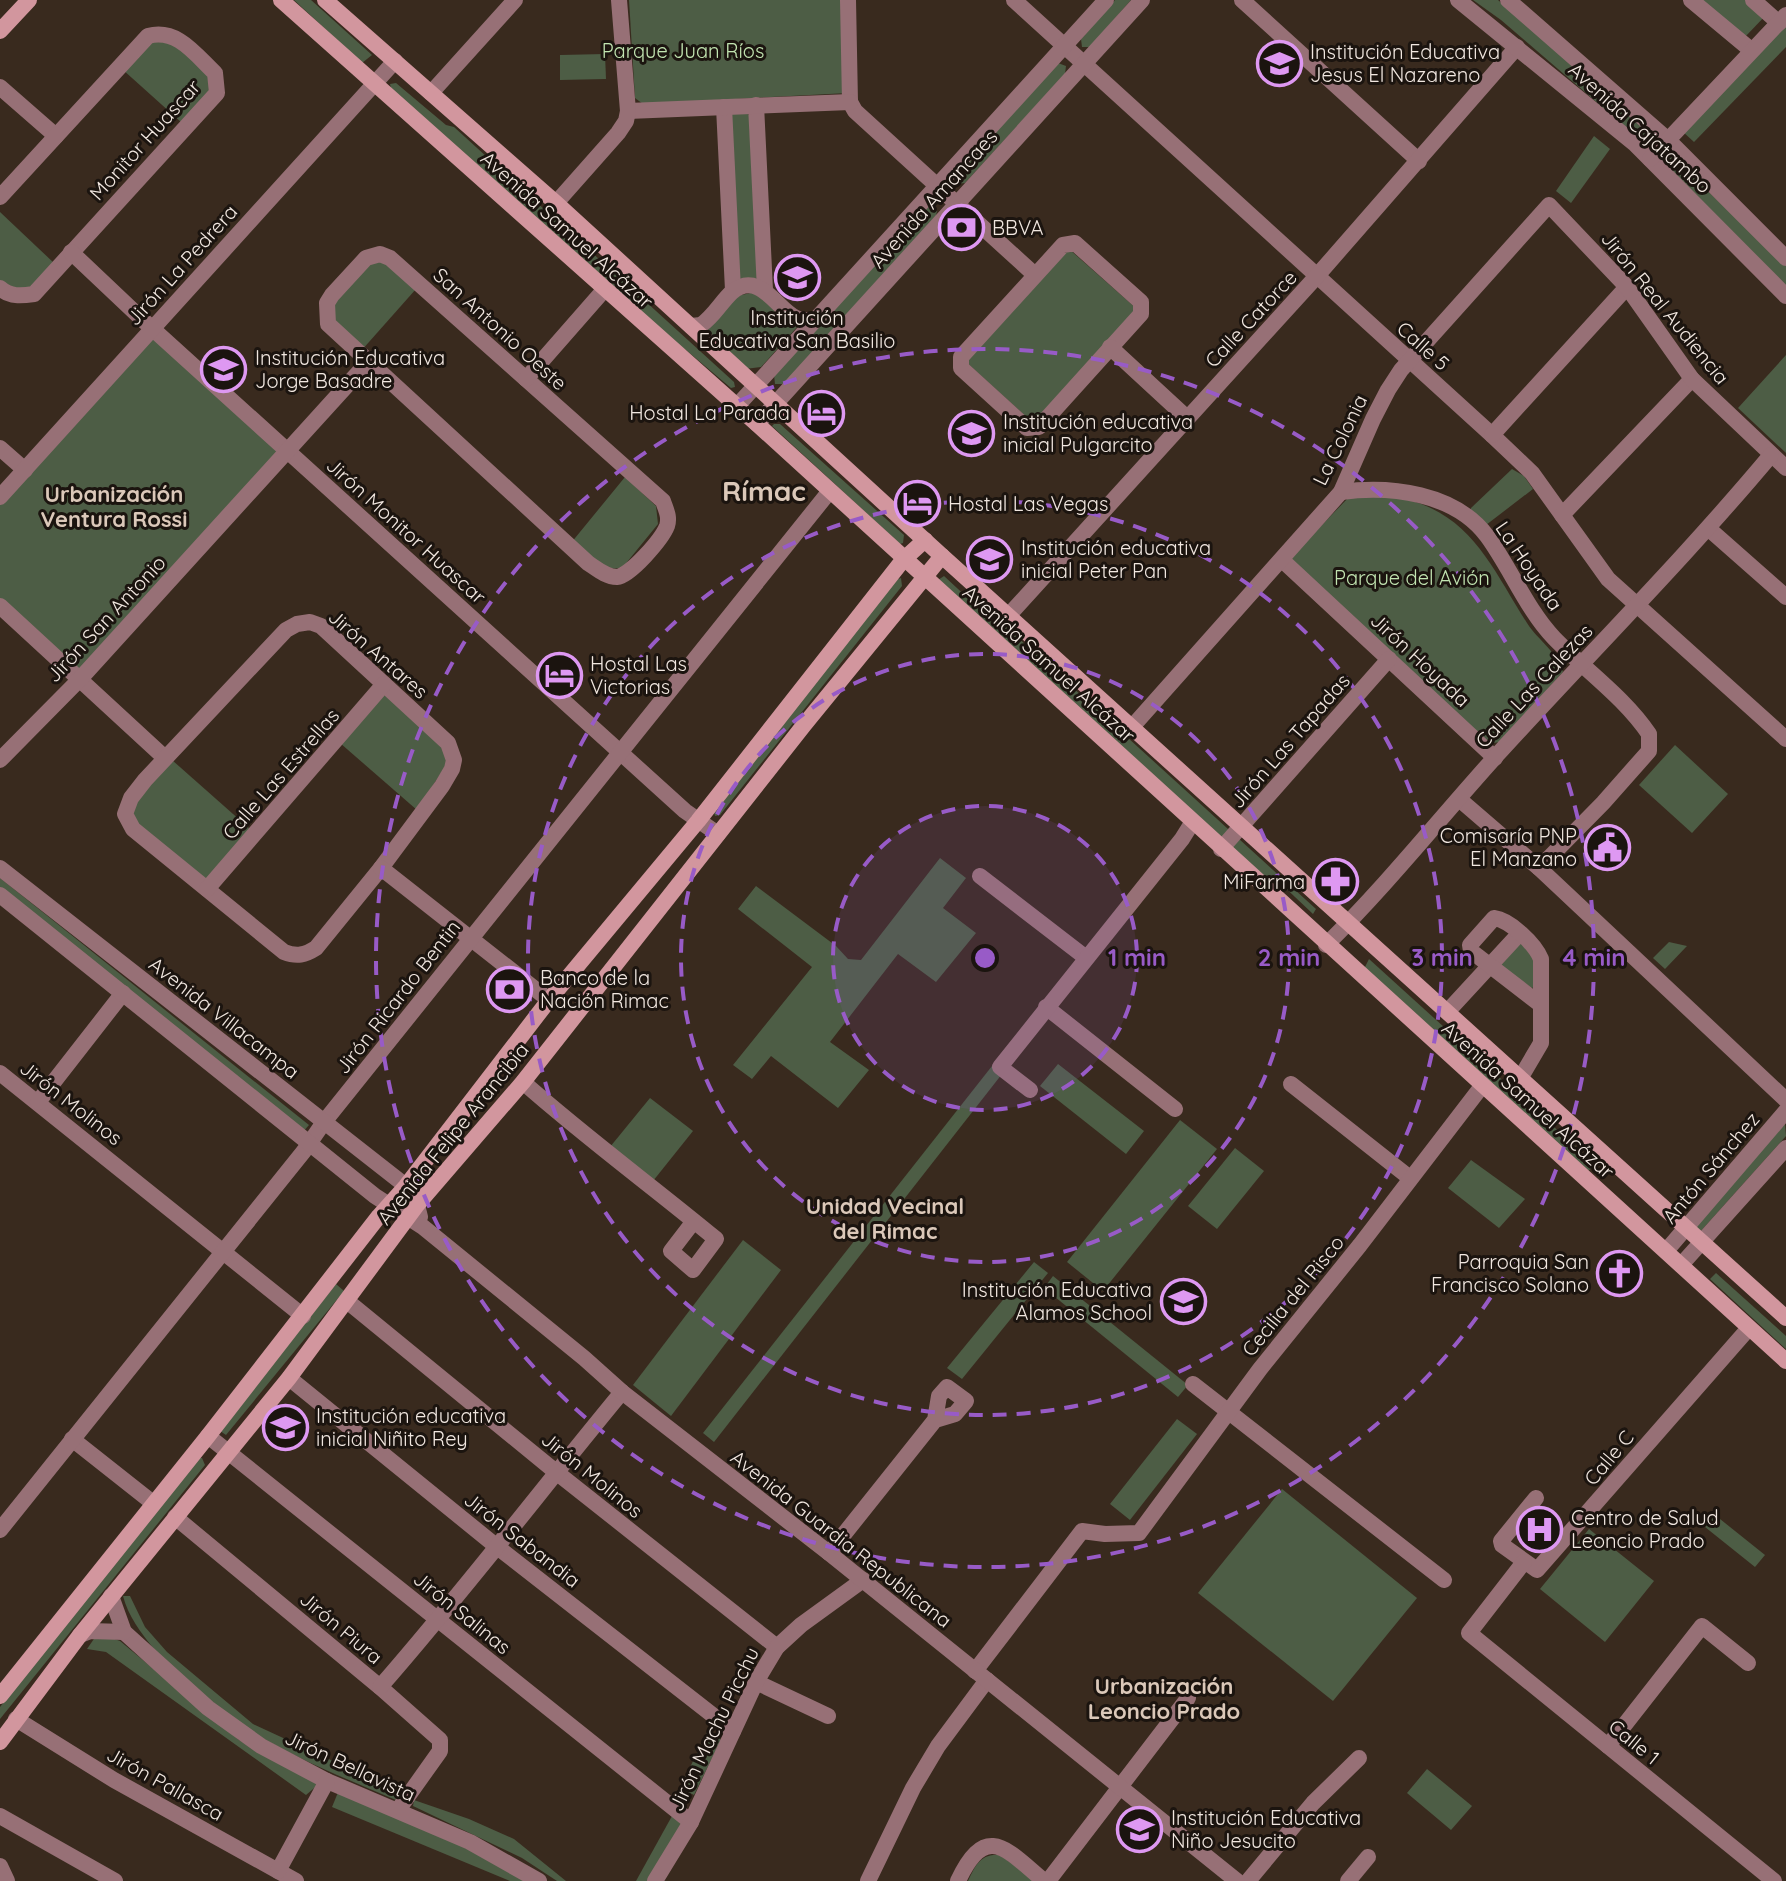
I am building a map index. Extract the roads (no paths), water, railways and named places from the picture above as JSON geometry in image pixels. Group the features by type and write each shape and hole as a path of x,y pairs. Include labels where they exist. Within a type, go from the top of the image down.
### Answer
{"main road":[{"path":"0,31 29,0"},
{"name":"Avenida Samuel Alcázar","path":"281,0 757,424 1786,1361"},
{"name":"Avenida Samuel Alcázar","path":"325,0 556,203 1786,1318"},
{"name":"Avenida Felipe Arancibia","path":"0,1696 406,1186 549,1000 698,821 903,560 925,540"},
{"name":"Avenida Felipe Arancibia","path":"0,1742 80,1635 289,1378 347,1301 942,556"}],"street":[{"path":"431,93 515,0"},
{"path":"556,203 626,121 628,111 619,0"},
{"path":"848,0 850,102 855,111 1035,275"},
{"name":"Calle 5","path":"1014,0 1532,473 1608,579 1786,739"},
{"name":"Avenida Amancaes","path":"737,406 1106,0"},
{"name":"Avenida Amancaes","path":"757,424 1142,0"},
{"path":"1242,0 1419,161"},
{"name":"Avenida Cajatambo","path":"1458,0 1650,159 1786,296"},
{"name":"Avenida Cajatambo","path":"1508,0 1667,139 1786,258"},
{"path":"1691,0 1751,50"},
{"path":"1650,159 1782,19 1753,0"},
{"name":"Monitor Huascar","path":"0,197 148,36 161,32 172,35 215,73 217,93 34,294 6,294 0,288"},
{"name":"Calle Catorce","path":"1009,615 1316,277 1517,47"},
{"name":"Jirón La Pedrera","path":"0,497 395,61"},
{"path":"0,87 56,136"},
{"path":"628,111 850,102"},
{"path":"756,105 765,290"},
{"path":"724,107 733,290"},
{"name":"Jirón Real Audiencia","path":"1549,205 1627,287 1692,379 1786,468"},
{"name":"La Colonia","path":"1132,727 1341,492 1388,390 1549,205"},
{"path":"1075,243 1141,302 1141,314 1110,347 1039,427 1027,428 961,368 961,357 1035,275 1063,245 1075,243"},
{"name":"Jirón Monitor Huascar","path":"71,252 152,329 620,751 698,821 718,834"},
{"name":"San Antonio Oeste","path":"380,254 390,258 663,501 669,516 666,528 630,572 618,577 604,574 588,563 369,361 328,324 327,303 366,258 380,254"},
{"path":"691,326 707,321 733,290 755,286 765,290 794,317 815,320"},
{"path":"1492,435 1627,287"},
{"path":"526,379 604,290"},
{"path":"1110,347 1187,418"},
{"name":"Jirón San Antonio","path":"3,750 80,679 369,361"},
{"path":"1562,515 1692,379"},
{"path":"0,448 25,470"},
{"name":"Calle Las Calezas","path":"1326,945 1709,529 1771,455"},
{"name":"La Hoyada","path":"1341,492 1369,488 1396,490 1438,501 1476,523 1552,636 1644,728 1651,742 1649,751 1539,868"},
{"name":"Jirón Ricardo Bentin","path":"0,1530 829,492"},
{"path":"1709,529 1786,597"},
{"name":"Jirón Hoyada","path":"1282,560 1495,758"},
{"path":"0,606 165,758"},
{"name":"Jirón Antares","path":"310,622 321,626 448,743 454,760 442,786 381,868 316,948 301,955 284,952 127,821 126,808 131,798 165,758 286,630 310,622"},
{"name":"Jirón Las Tapadas","path":"1221,849 1389,659"},
{"name":"Calle Las Estrellas","path":"207,889 384,684"},
{"path":"1459,799 1539,868 1786,1100"},
{"path":"1030,1090 1000,1067 1192,823"},
{"name":"Avenida Villacampa","path":"0,868 406,1186 416,1216"},
{"path":"381,868 549,1000"},
{"path":"980,876 1085,957"},
{"path":"0,895 388,1206 416,1216"},
{"path":"1521,1077 1541,1043 1541,1005 1541,959 1534,947 1501,919 1494,918 1469,948 1541,1005"},
{"path":"1448,1011 1519,934"},
{"path":"38,1102 123,993"},
{"path":"1046,1007 1175,1109"},
{"name":"Jirón Molinos","path":"0,1073 303,1316"},
{"path":"523,1082 694,1221"},
{"path":"1291,1084 1410,1178"},
{"name":"Cecilia del Risco","path":"981,1676 1082,1531 1139,1533 1228,1412 1482,1086"},
{"name":"Antón Sánchez","path":"1666,1251 1786,1111"},
{"name":"Antón Sánchez","path":"1681,1265 1786,1148"},
{"name":"Avenida Guardia Republicana","path":"416,1216 622,1392 863,1580 1237,1881"},
{"name":"Jirón Molinos","path":"347,1301 777,1647"},
{"name":"Calle C","path":"1524,1562 1533,1569 1541,1568 1749,1328"},
{"name":"Jirón Sabandia","path":"289,1378 496,1546 733,1731"},
{"path":"1193,1384 1444,1580"},
{"path":"380,1687 439,1620 622,1392"},
{"path":"829,1553 935,1420"},
{"name":"Jirón Salinas","path":"208,1436 691,1822"},
{"path":"72,1439 153,1503"},
{"path":"1524,1562 1501,1541 1536,1498"},
{"name":"Jirón Piura","path":"175,1517 440,1740 440,1751 398,1810"},
{"name":"Calle 1","path":"1524,1562 1469,1633 1774,1881"},
{"name":"Jirón Machu Picchu","path":"655,1881 691,1822 756,1682 777,1647 801,1625 863,1580"},
{"name":"Jirón Bellavista","path":"111,1596 124,1632 189,1693 261,1746 327,1781 470,1842 539,1881"},
{"path":"1608,1746 1702,1626 1748,1663"},
{"path":"80,1635 90,1631 124,1632"},
{"path":"868,1881 913,1788 981,1676"},
{"path":"756,1682 828,1716"},
{"path":"958,1881 973,1854 980,1848 992,1846 1004,1848 1046,1881 1188,1698"},
{"name":"Jirón Pallasca","path":"16,1719 114,1780 296,1881"},
{"path":"1248,1881 1313,1803 1359,1758"},
{"path":"278,1871 327,1781"},
{"path":"0,1816 115,1881"},
{"path":"1348,1881 1368,1857"},
{"path":"0,1866 7,1881"}],"place":[{"name":"Institución Educativa Jesus El Nazareno","path":"1279,63"},
{"name":"BBVA","path":"961,228"},
{"name":"Institución Educativa San Basilio","path":"797,278"},
{"name":"Institución Educativa Jorge Basadre","path":"224,369"},
{"name":"Hostal La Parada","path":"821,413"},
{"name":"Institución educativa inicial Pulgarcito","path":"972,434"},
{"name":"Hostal Las Vegas","path":"917,504"},
{"name":"Institución educativa inicial Peter Pan","path":"990,560"},
{"name":"Hostal Las Victorias","path":"559,675"},
{"name":"Comisaría PNP El Manzano","path":"1608,848"},
{"name":"MiFarma","path":"1336,882"},
{"name":"Banco de la Nación Rimac","path":"509,990"},
{"name":"Parroquia San Francisco Solano","path":"1620,1274"},
{"name":"Institución Educativa Alamos School","path":"1183,1302"},
{"name":"Institución educativa inicial Niñito Rey","path":"285,1427"},
{"name":"Centro de Salud Leoncio Prado","path":"1540,1530"},
{"name":"Institución Educativa Niño Jesucito","path":"1140,1830"}],"district":[{"name":"Rímac","path":"764,491"},
{"name":"Urbanización Ventura Rossi","path":"114,506"},
{"name":"Unidad Vecinal del Rimac","path":"885,1218"},
{"name":"Urbanización Leoncio Prado","path":"1164,1698"}],"park label":[{"name":"Parque Juan Ríos","path":"683,51"},
{"name":"Parque del Avión","path":"1412,578"}]}
